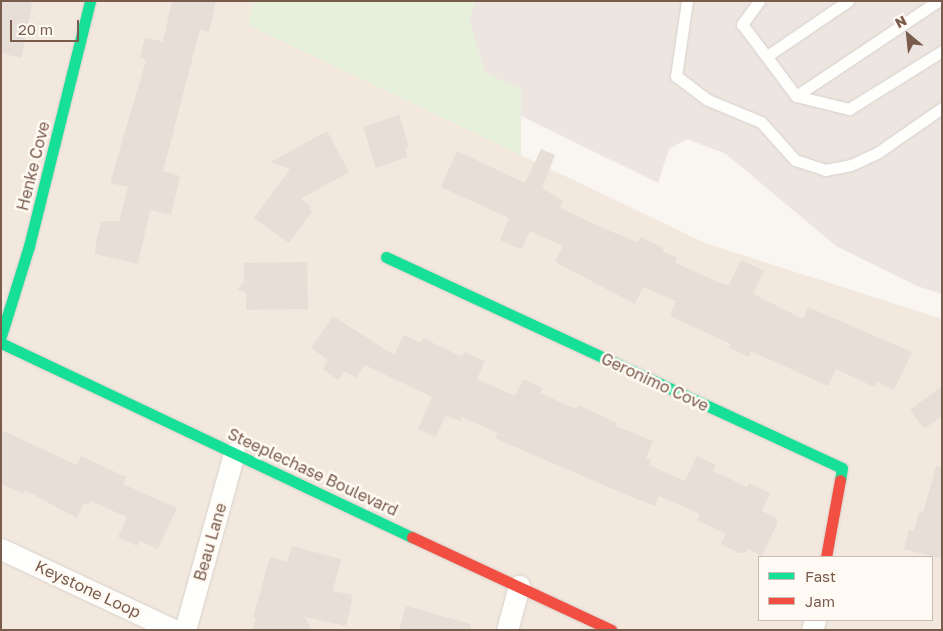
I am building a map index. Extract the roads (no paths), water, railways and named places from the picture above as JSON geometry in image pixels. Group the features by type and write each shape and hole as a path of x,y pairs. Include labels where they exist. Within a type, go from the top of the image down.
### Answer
{"street":[{"name":"Henke Cove","path":"1,336 29,246 90,1"},
{"name":"Geronimo Cove","path":"386,257 842,468 826,556"},
{"name":"Steeplechase Boulevard","path":"1,343 611,630"},
{"name":"Beau Lane","path":"185,630 234,453"},
{"name":"Keystone Loop","path":"1,549 174,630"},
{"path":"507,630 520,586"}],"lane":[{"path":"687,1 676,76 708,100 761,122 794,160 825,170 851,165 877,153 942,108"},
{"path":"759,1 742,24 796,96 849,108 942,51"},
{"path":"767,56 848,1"},
{"path":"796,96 938,1"}]}
